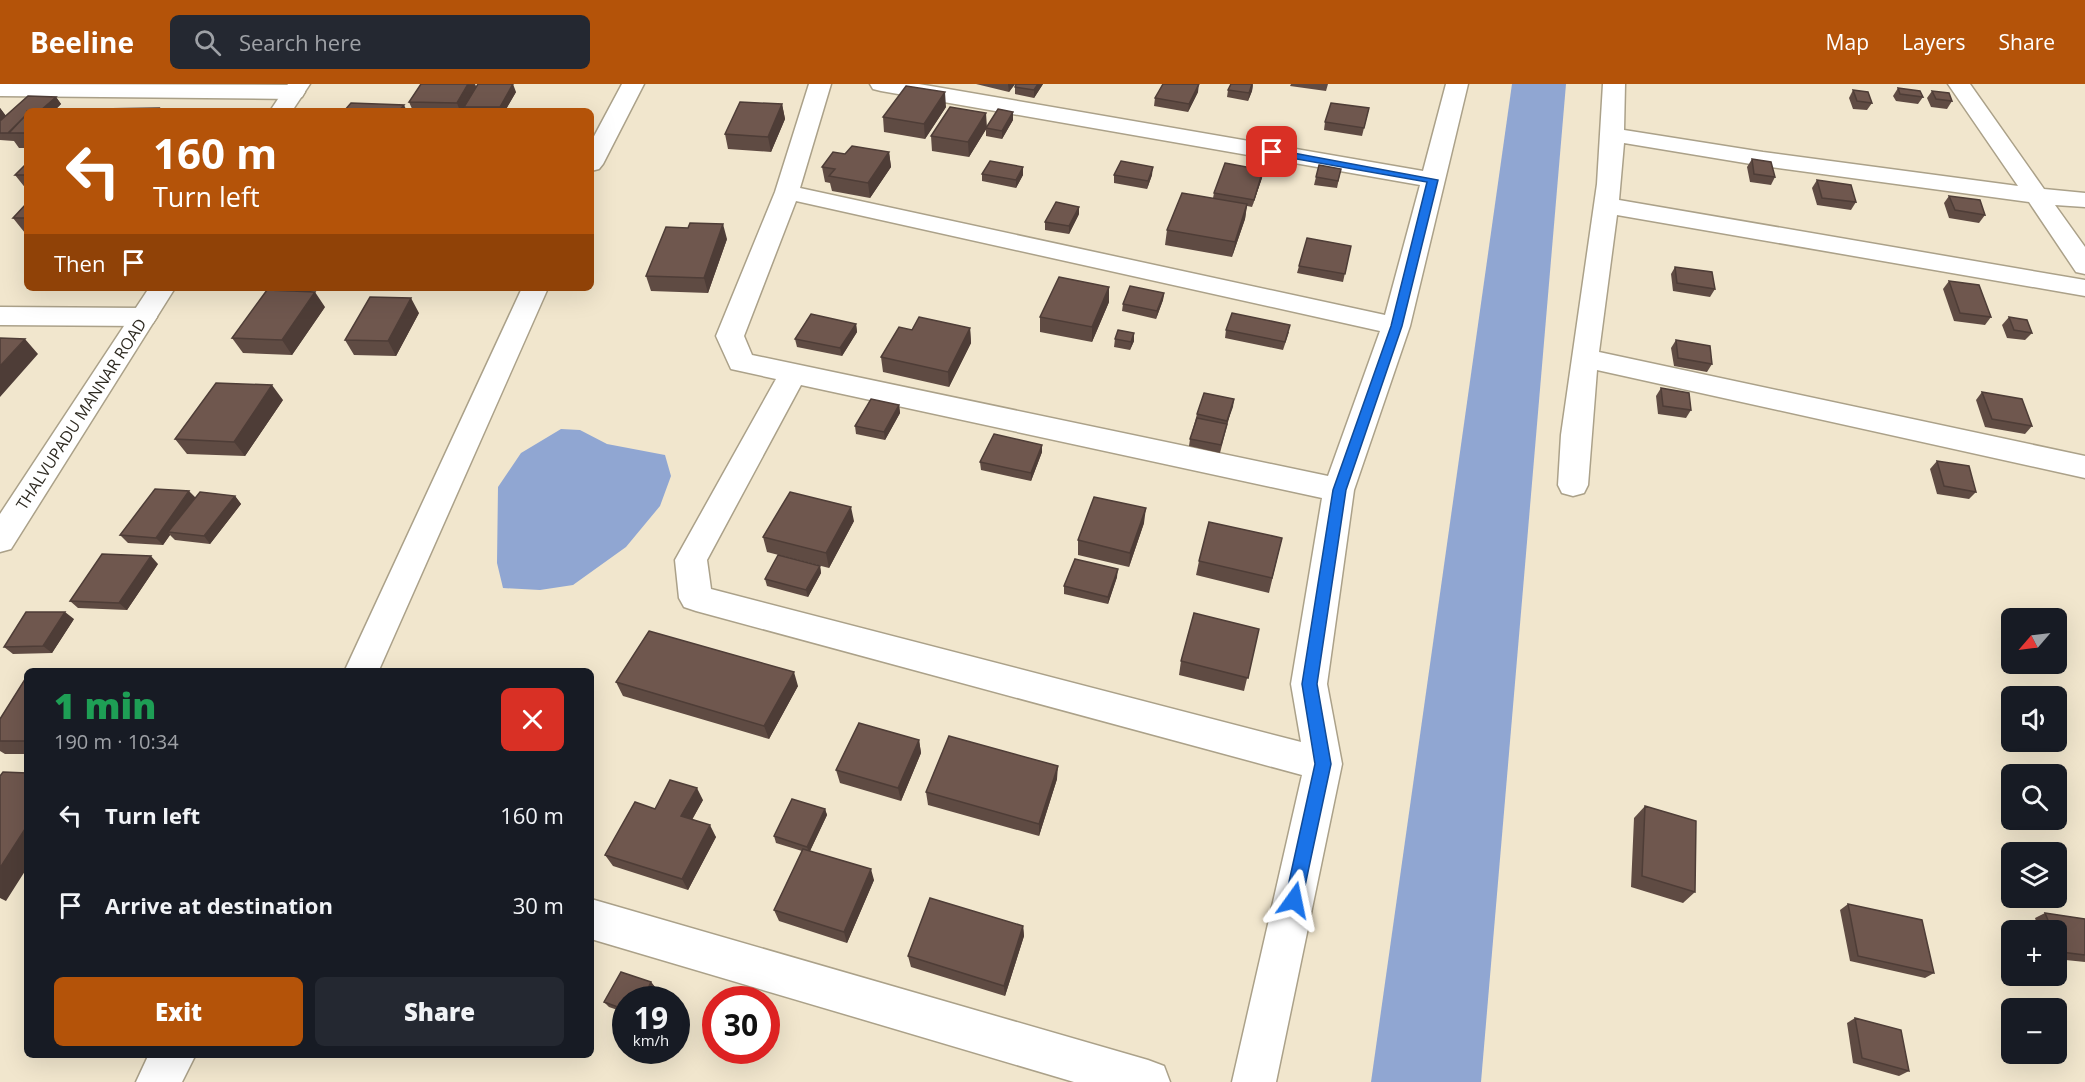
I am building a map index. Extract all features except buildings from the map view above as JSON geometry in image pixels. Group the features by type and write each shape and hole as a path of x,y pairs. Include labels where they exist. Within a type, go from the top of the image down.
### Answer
{"street":[{"path":"594,158 633,84"},
{"path":"820,84 787,192 730,336 741,363 1339,490"},
{"path":"881,84 1433,180"},
{"path":"1254,1082 1323,764 1309,684 1339,490 1396,326 1457,84"},
{"path":"1573,484 1574,432 1615,135 1614,84"},
{"path":"1959,84 2085,266"},
{"path":"0,89 297,88"},
{"path":"283,108 297,88"},
{"path":"1615,135 1763,159 2037,196 2085,200"},
{"path":"787,192 1396,326"},
{"path":"1605,205 2085,288"},
{"name":"THALVUPADU MANNAR ROAD","path":"0,540 160,291"},
{"path":"363,668 534,291"},
{"path":"0,316 143,316"},
{"path":"1584,358 2085,467"},
{"path":"793,374 691,560 696,598 1323,764"},
{"path":"594,919 1148,1082"},
{"path":"158,1082 172,1058"}],"water":[{"path":"561,429 580,430 607,444 665,455 671,476 660,506 626,547 573,585 540,590 503,588 497,563 498,487 521,453"}],"waterway":[{"path":"1426,1082 1539,84"}],"route":[{"path":"1272,152 1433,180 1396,326 1339,490 1309,684 1323,764 1294,900"}]}
